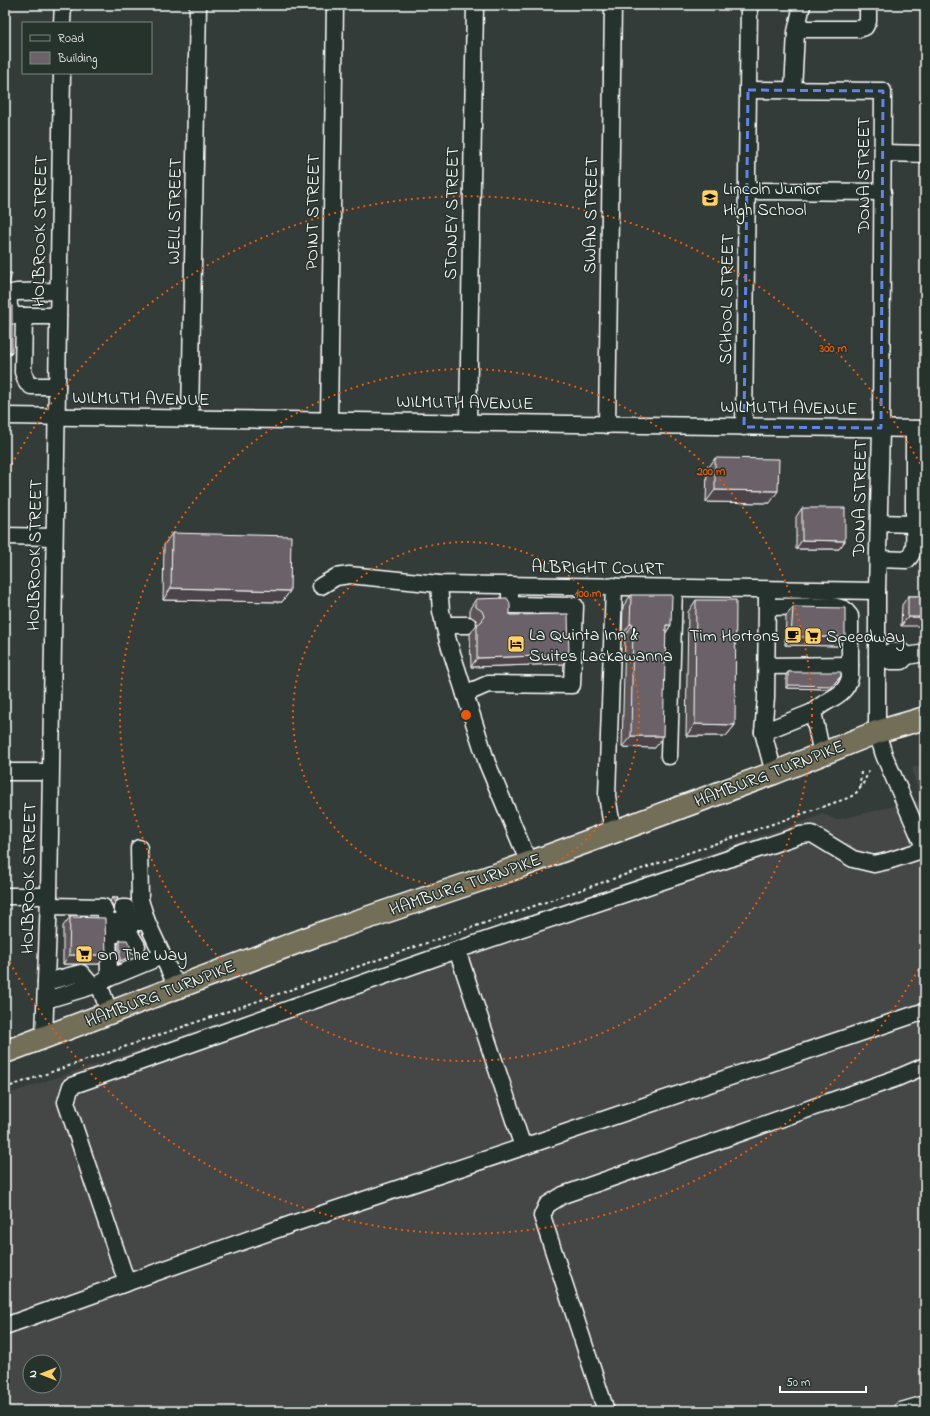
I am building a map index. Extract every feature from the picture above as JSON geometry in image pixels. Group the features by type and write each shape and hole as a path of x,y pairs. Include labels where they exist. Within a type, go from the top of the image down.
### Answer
{"highway":[{"name":"HAMBURG TURNPIKE","path":"5,1052 319,934 529,863 822,754 877,732 925,718"}],"street":[{"path":"62,22 63,5"},
{"name":"WELL STREET","path":"190,418 198,5"},
{"name":"POINT STREET","path":"329,420 335,5"},
{"name":"STONEY STREET","path":"468,422 475,5"},
{"name":"SWAN STREET","path":"607,425 613,5"},
{"name":"SCHOOL STREET","path":"744,427 749,5"},
{"path":"748,90 793,90 797,29 802,5"},
{"path":"797,29 858,29 865,27 868,21 868,5"},
{"name":"HOLBROOK STREET","path":"44,1037 49,901 62,74"},
{"name":"DONA STREET","path":"793,90 883,91 884,153 881,428 877,591 877,628 881,656 877,732 884,755 925,849"},
{"path":"884,153 925,154"},
{"path":"748,190 883,192"},
{"path":"58,292 11,293 9,296 11,314 15,316 58,316"},
{"path":"24,316 24,377 31,386 57,386"},
{"name":"WILMUTH AVENUE","path":"5,416 920,429"},
{"path":"878,559 907,560 912,555 914,548 914,524 920,429"},
{"path":"879,523 914,524"},
{"path":"5,536 54,537"},
{"name":"ALBRIGHT COURT","path":"321,586 336,577 349,575 439,584 877,591"},
{"path":"439,584 441,611 444,625 465,694 488,762 529,863"},
{"path":"465,694 475,688 488,684 572,685 575,606 510,605 510,585"},
{"path":"613,832 607,796 614,586"},
{"path":"669,756 674,588"},
{"path":"768,589 766,698 763,732 774,772"},
{"path":"763,732 813,712 824,702 846,689 850,677 850,616 844,609 833,606 767,607"},
{"path":"444,625 468,625"},
{"path":"850,629 877,628"},
{"path":"881,656 890,661 902,661 906,656 925,653"},
{"path":"767,666 850,665"},
{"path":"813,712 822,754"},
{"path":"5,772 50,772"},
{"path":"127,1283 66,1102 71,1086 457,950 800,835 812,834 853,859 874,864 888,862 925,849"},
{"path":"139,848 140,900 147,922 177,987"},
{"path":"5,896 49,901 130,922 147,922"},
{"path":"111,916 122,950"},
{"path":"100,983 122,950 130,934 111,916"},
{"path":"122,950 155,940"},
{"path":"457,950 523,1147"},
{"path":"46,1000 100,983 162,956"},
{"path":"46,982 81,973 100,983 109,1012"},
{"path":"5,1326 292,1224 925,1011"},
{"path":"606,1411 542,1216 547,1205 563,1195 890,1080 925,1066"},
{"path":"901,1411 925,1404"}],"path":[{"path":"860,789 861,771"},
{"path":"5,1088 848,798 855,795 860,789 869,771"}],"highlighted area":[{"path":"748,90 883,91 881,428 744,427"}],"shaded area":[{"path":"925,762 925,1411 5,1411 5,1095 467,939 732,845 814,818 822,813 836,820 920,800 912,768 924,765"}],"building":[{"path":"5,273 12,273 7,291 12,306 12,352 5,352"},
{"path":"715,458 779,459 778,491 715,490"},
{"path":"802,508 845,508 845,541 802,540"},
{"path":"172,533 291,536 290,591 171,588"},
{"path":"631,595 672,595 671,625 666,625 663,736 631,736 633,624 630,624"},
{"path":"908,596 925,596 925,617 908,617"},
{"name":"La Quinta Inn & Suites Lackawanna","path":"507,598 510,603 510,615 568,614 569,655 477,658 477,625 482,621 484,616 482,611 476,607 476,599"},
{"path":"696,600 736,600 735,725 695,724"},
{"path":"793,607 845,608 845,637 791,637"},
{"path":"788,672 841,672 841,676 832,686 788,685"},
{"path":"112,898 118,898 115,903"},
{"path":"70,917 105,918 106,955 69,955"},
{"path":"120,940 127,940 130,946 130,957 120,961"}],"place":[{"name":"Lincoln Junior High School","path":"710,198"},
{"name":"Tim Hortons","path":"793,635"},
{"name":"Speedway","path":"813,636"},
{"name":"La Quinta Inn & Suites Lackawanna","path":"516,644"},
{"name":"On The Way","path":"84,954"}]}
